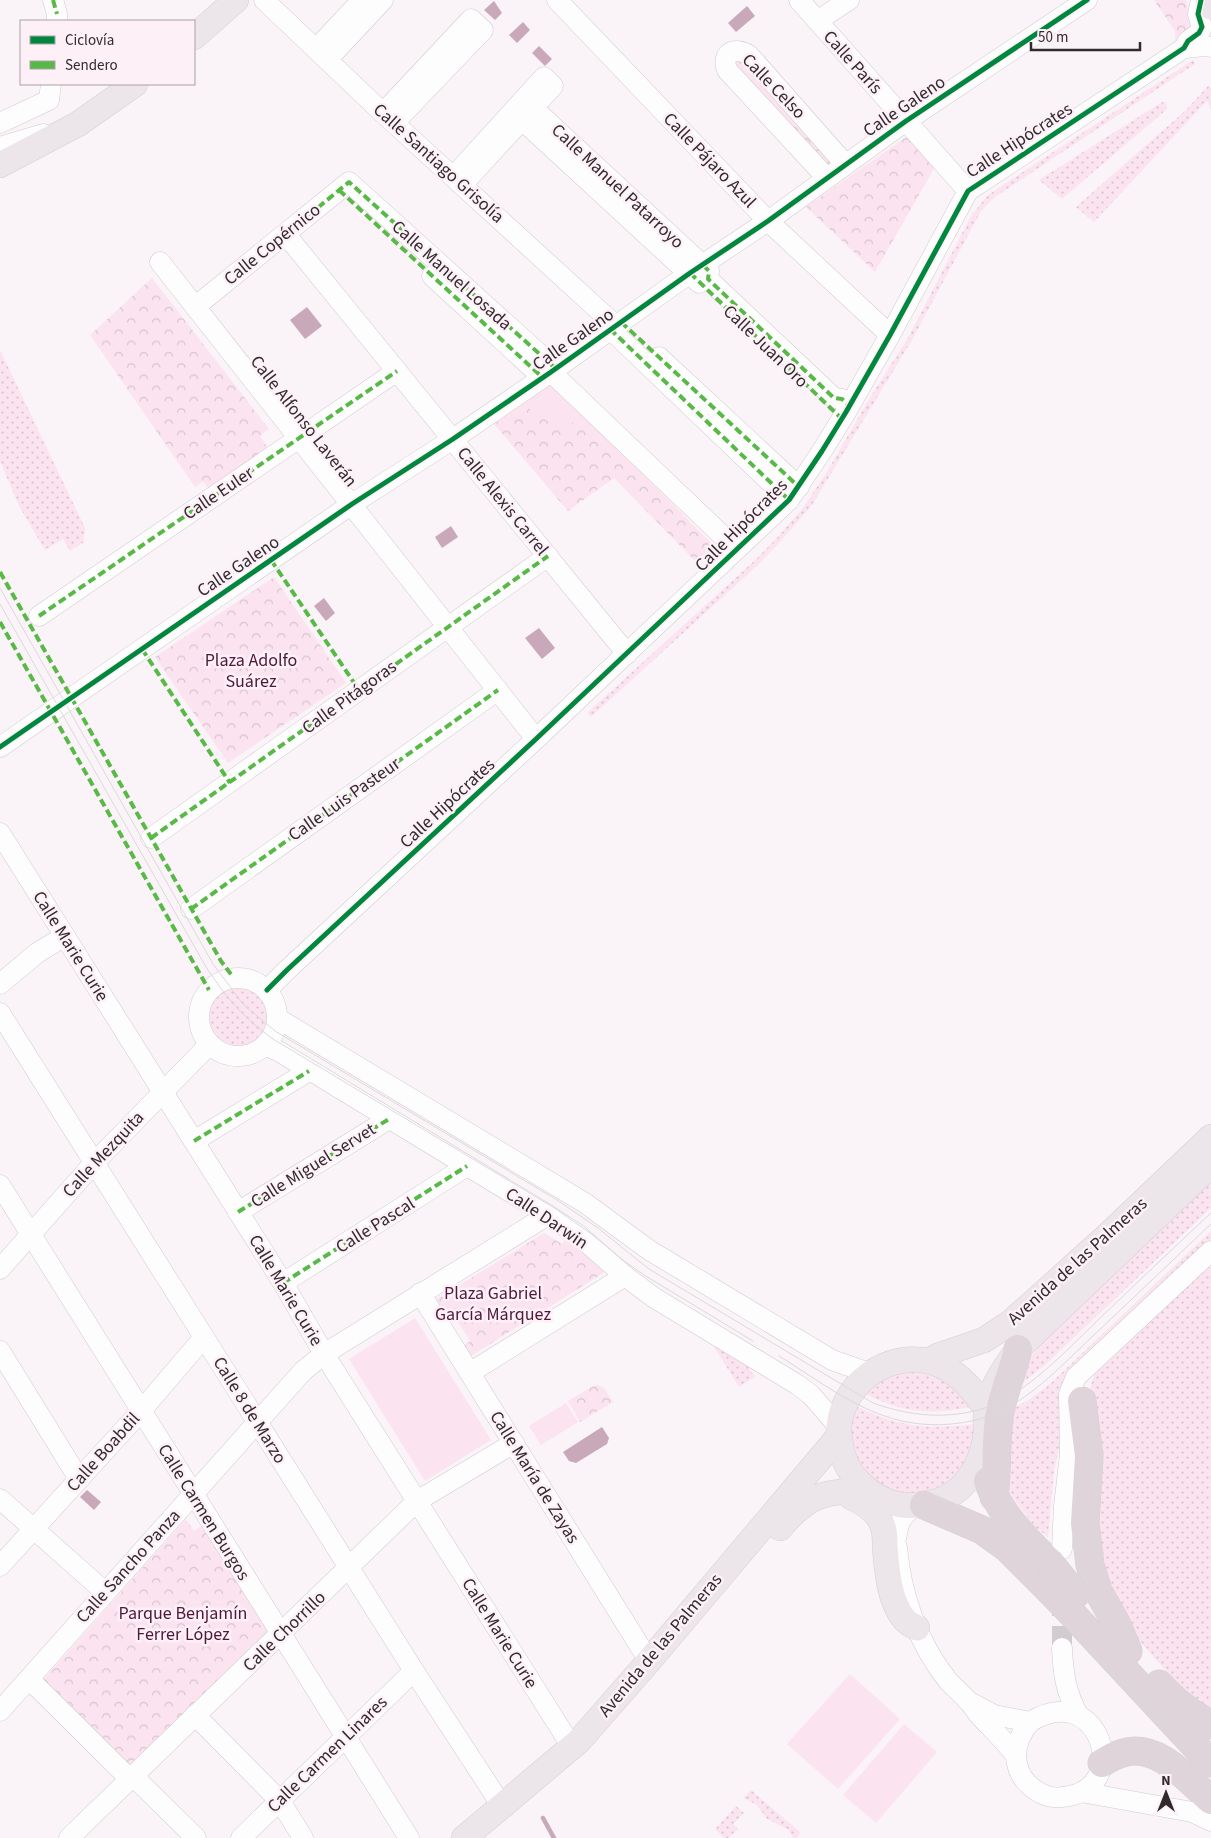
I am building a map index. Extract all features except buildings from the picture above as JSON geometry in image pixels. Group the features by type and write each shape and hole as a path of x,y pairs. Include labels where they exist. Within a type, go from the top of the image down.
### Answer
{"highway":[{"path":"994,1497 1000,1411 1018,1349"},
{"path":"1082,1401 1089,1456 1085,1523 1090,1565 1098,1591 1116,1623 1128,1651"},
{"path":"982,1455 985,1473 1000,1508 1023,1536 1055,1555 1076,1606 1211,1762"},
{"path":"919,1505 982,1530 1007,1548 1049,1590 1076,1606 1128,1651 1170,1696 1196,1716 1211,1724"},
{"path":"1101,1767 1123,1752 1147,1753 1168,1763 1211,1800"}],"main road":[{"path":"195,36 236,0"},
{"path":"1208,0 1211,7"},
{"path":"0,165 78,124 134,85"},
{"name":"Avenida de las Palmeras","path":"928,1361 984,1340 1010,1323 1108,1235 1211,1137"},
{"name":"Avenida de las Palmeras","path":"986,1408 995,1384 1018,1349 1211,1165"},
{"path":"899,1360 928,1361 958,1376 986,1408 986,1434 982,1455 977,1468 963,1485 947,1497 919,1505 899,1504 876,1496 853,1476 843,1457 839,1432 847,1399 856,1385 869,1373 899,1360"},
{"name":"Avenida de las Palmeras","path":"464,1838 579,1741 839,1432"},
{"path":"840,1492 866,1505 880,1519 884,1528 887,1565 897,1608 905,1621 917,1628"},
{"name":"Avenida de las Palmeras","path":"488,1838 575,1766 603,1737 787,1519 801,1505 814,1497 840,1492 876,1496"}],"street":[{"path":"53,0 57,14 56,20"},
{"name":"Calle Santiago Grisolía","path":"264,0 389,118 616,325 794,494"},
{"path":"322,54 362,0"},
{"path":"322,54 383,0"},
{"name":"Calle Pájaro Azul","path":"557,0 768,221 890,335"},
{"name":"Calle París","path":"799,0 968,191"},
{"path":"817,21 849,0"},
{"name":"Calle Hipócrates","path":"267,990 627,654 794,494 846,412 968,191 1184,48 1188,41 1199,33 1202,27 1198,14 1201,0"},
{"name":"Calle Galeno","path":"0,747 352,504 453,439 549,373 696,269 768,221 826,177 1074,4"},
{"path":"471,19 484,30 389,118 471,19"},
{"path":"1184,48 1211,47"},
{"name":"Calle Celso","path":"826,177 727,70 724,64 727,56 733,51 741,50 749,55 845,164"},
{"path":"544,77 553,86 527,114 458,180 544,77"},
{"path":"0,123 49,100 51,85"},
{"name":"Calle Manuel Patarroyo","path":"527,114 696,269"},
{"path":"0,147 78,124"},
{"name":"Calle Copérnico","path":"196,306 344,186"},
{"name":"Calle Manuel Losada","path":"344,186 549,373 727,540"},
{"name":"Calle Alexis Carrel","path":"281,238 291,241 627,654"},
{"name":"Calle Alfonso Laverán","path":"160,262 536,739"},
{"name":"Calle Juan Oro","path":"696,269 846,412"},
{"name":"Calle Euler","path":"39,616 397,371"},
{"name":"Calle Pitágoras","path":"151,838 548,556"},
{"name":"Calle Luis Pasteur","path":"191,909 498,690"},
{"name":"Calle Marie Curie","path":"0,833 283,1283 324,1354 572,1747"},
{"path":"0,984 37,953 66,936"},
{"path":"233,977 256,982 267,990 275,1004 277,1018 275,1031 265,1045 254,1052 242,1056 229,1055 217,1050 207,1041 201,1031 199,1019 200,1007 209,990 223,980 233,977"},
{"name":"Calle 8 de Marzo","path":"0,1014 258,1420 414,1671 502,1806"},
{"name":"Calle Darwin","path":"277,1018 585,1203 648,1250 678,1268 832,1360 869,1373"},
{"name":"Calle Mezquita","path":"0,1269 94,1163 204,1050 207,1041"},
{"name":"Calle Darwin","path":"265,1045 280,1052 548,1214 577,1234 625,1276 653,1297 798,1385 811,1395 839,1432"},
{"path":"194,1141 310,1071"},
{"name":"Calle Miguel Servet","path":"238,1212 389,1119"},
{"name":"Calle Pascal","path":"283,1283 467,1166"},
{"name":"Calle Carmen Burgos","path":"0,1185 409,1838"},
{"name":"Calle Sancho Panza","path":"0,1711 302,1371 324,1354 548,1214"},
{"path":"1070,1452 1068,1408 1071,1386 1076,1377 1211,1251"},
{"path":"470,1372 625,1276"},
{"name":"Calle María de Zayas","path":"420,1293 649,1660"},
{"name":"Calle Boabdil","path":"0,1566 141,1411 199,1343 205,1339"},
{"path":"0,1351 79,1478"},
{"path":"1055,1555 1077,1411 1082,1401 1084,1381 1094,1360"},
{"name":"Calle Chorrillo","path":"69,1838 417,1501 514,1442"},
{"path":"876,1496 896,1538"},
{"path":"0,1499 105,1592"},
{"path":"919,1505 902,1516 896,1538 898,1565 906,1598 917,1628 949,1682 970,1702 978,1715 998,1733 1016,1756"},
{"path":"970,1702 994,1715 1036,1719 1054,1712 1067,1712 1078,1716 1090,1724 1098,1736 1102,1749 1101,1767 1092,1783 1081,1792 1067,1797 1052,1798 1038,1792 1026,1783 1018,1770 1016,1756 1017,1743 1022,1732 1036,1719 1054,1689 1062,1648 1066,1690 1078,1716"},
{"name":"Calle Carmen Linares","path":"241,1838 414,1671"},
{"path":"29,1679 196,1838"},
{"path":"195,1715 280,1801 303,1838"},
{"path":"1101,1767 1130,1797 1147,1805"},
{"path":"1081,1792 1192,1812 1211,1821"}],"green space":[{"path":"1154,0 1186,0 1193,29 1175,41 1175,31"},
{"path":"737,55 832,156 830,168 735,73 733,57"},
{"path":"1193,60 1195,64 995,197 981,211 912,340 812,505 758,565 591,717 587,713 753,562 803,508 908,338 971,216 988,195"},
{"path":"1209,85 1211,89 1211,110 1207,101 1094,222 1076,207 1185,111"},
{"path":"1162,102 1166,103 1167,109 1062,199 1039,180"},
{"path":"906,137 935,167 875,272 806,207"},
{"path":"152,278 269,429 260,436 268,448 209,489 203,481 195,487 90,335"},
{"path":"0,350 85,528 83,543 70,551 63,539 45,550 19,506 0,461"},
{"path":"551,381 715,547 698,564 614,478 568,511 494,424"},
{"path":"551,381 581,411 565,433 522,404"},
{"name":"Plaza Adolfo Suárez","path":"274,577 346,683 228,763 155,657"},
{"path":"232,986 244,986 260,995 267,1005 269,1017 267,1029 260,1039 244,1048 232,1048 221,1043 212,1034 207,1023 207,1011 212,1000 221,991"},
{"path":"1211,1182 1211,1208 1043,1367 1018,1386 1030,1358 1048,1336"},
{"path":"1211,1231 1211,1240 1078,1364 1054,1471 1048,1537 1035,1527 1019,1506 1010,1492 1005,1477 1007,1412 1030,1399 1051,1383"},
{"name":"Plaza Gabriel García Márquez","path":"544,1233 562,1244 565,1240 580,1248 605,1272 471,1356 464,1346 470,1341 455,1317 448,1321 435,1300"},
{"path":"1211,1264 1211,1710 1179,1686 1132,1632 1096,1557 1090,1398 1091,1384 1095,1374"},
{"path":"415,1318 491,1440 425,1481 349,1359"},
{"path":"713,1345 746,1364 755,1377 739,1387"},
{"path":"904,1372 925,1374 942,1380 949,1384 963,1398 969,1407 928,1412 902,1408 864,1393 888,1376"},
{"path":"597,1385 604,1388 613,1402 580,1422 568,1401"},
{"path":"566,1403 578,1422 541,1445 529,1426"},
{"path":"856,1406 900,1423 942,1427 974,1424 970,1457 958,1475 945,1485 930,1492 915,1494 899,1493 884,1488 871,1478 860,1465 853,1451 850,1441 850,1423"},
{"name":"Parque Benjamín Ferrer López","path":"186,1519 194,1531 203,1525 270,1632 131,1767 43,1680"},
{"path":"850,1674 900,1719 838,1789 787,1744"},
{"path":"904,1724 937,1752 876,1823 843,1795"},
{"path":"751,1790 801,1833 796,1838 793,1838 789,1830 767,1819 757,1805 743,1798"},
{"path":"736,1806 744,1813 733,1824 738,1829 728,1838 724,1838 715,1829"}],"shaded area":[{"path":"494,1 502,13 495,20 484,10"},
{"path":"747,6 755,16 736,32 728,23"},
{"path":"523,22 530,30 517,43 509,35"},
{"path":"539,46 552,59 545,66 532,53"},
{"path":"307,307 322,326 305,339 290,320"},
{"path":"451,526 458,537 442,548 435,537"},
{"path":"324,598 335,613 326,621 314,606"},
{"path":"539,628 555,648 542,659 525,638"},
{"path":"602,1427 609,1438 607,1444 576,1463 569,1461 563,1452"},
{"path":"87,1490 101,1502 94,1510 80,1497"}],"waterway":[{"path":"543,1818 554,1838"}],"tunnel":[{"path":"1062,1596 1062,1648"}],"tram line":[{"path":"0,588 213,964 243,1004 275,1031 557,1200 598,1228 649,1269 873,1403 901,1411 943,1415 971,1412 1000,1402 1030,1382 1060,1357 1211,1213"},
{"path":"0,604 206,967 221,989 244,1015 273,1039 556,1209 644,1275 753,1341"},
{"path":"779,1356 838,1394 885,1416 902,1421 939,1425 976,1420 1012,1405 1049,1378 1211,1224"}],"marked path":[{"path":"53,0 57,14"},
{"path":"281,238 349,182 555,368"},
{"path":"339,190 542,377"},
{"path":"703,265 709,271 708,279 834,398 842,399 849,406"},
{"path":"690,273 842,419"},
{"path":"621,322 799,487"},
{"path":"610,329 789,500"},
{"path":"39,616 397,371"},
{"path":"151,838 548,556"},
{"path":"271,560 359,690"},
{"path":"0,572 221,961 233,977"},
{"path":"0,622 209,990"},
{"path":"142,649 230,783"},
{"path":"191,909 498,690"},
{"path":"194,1141 309,1071"},
{"path":"238,1212 389,1119"},
{"path":"283,1283 467,1166"}],"cycle path":[{"path":"0,747 352,504 453,439 551,372 690,273 768,221 906,121 1087,0"},
{"path":"267,990 789,500 846,412 968,191 1184,48 1188,41 1199,33 1202,27 1198,14 1201,0"}]}
